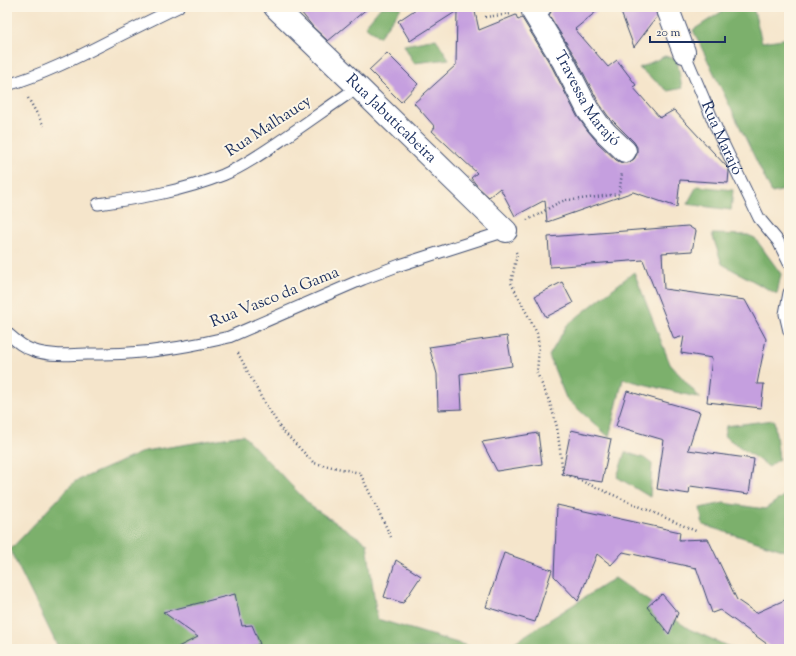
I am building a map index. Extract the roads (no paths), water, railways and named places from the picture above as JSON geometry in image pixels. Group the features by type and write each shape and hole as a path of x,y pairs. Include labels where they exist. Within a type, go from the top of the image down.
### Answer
{"street":[{"name":"Rua Jabuticabeira","path":"275,7 506,231"},
{"name":"Travessa Marajó","path":"540,7 533,12 563,61 588,110 602,129 625,151"},
{"name":"Rua Marajó","path":"667,7 684,52"}],"lane":[{"path":"7,85 19,82 49,70 178,7"},
{"name":"Rua Marajó","path":"684,52 720,137 759,218 778,241 789,263"},
{"name":"Rua Malhaucy","path":"98,204 167,192 224,174 256,157 358,87"},
{"name":"Rua Vasco da Gama","path":"7,333 19,344 44,354 136,353 185,347 229,337 400,265 506,231"},
{"path":"789,293 785,314 789,331"}]}
